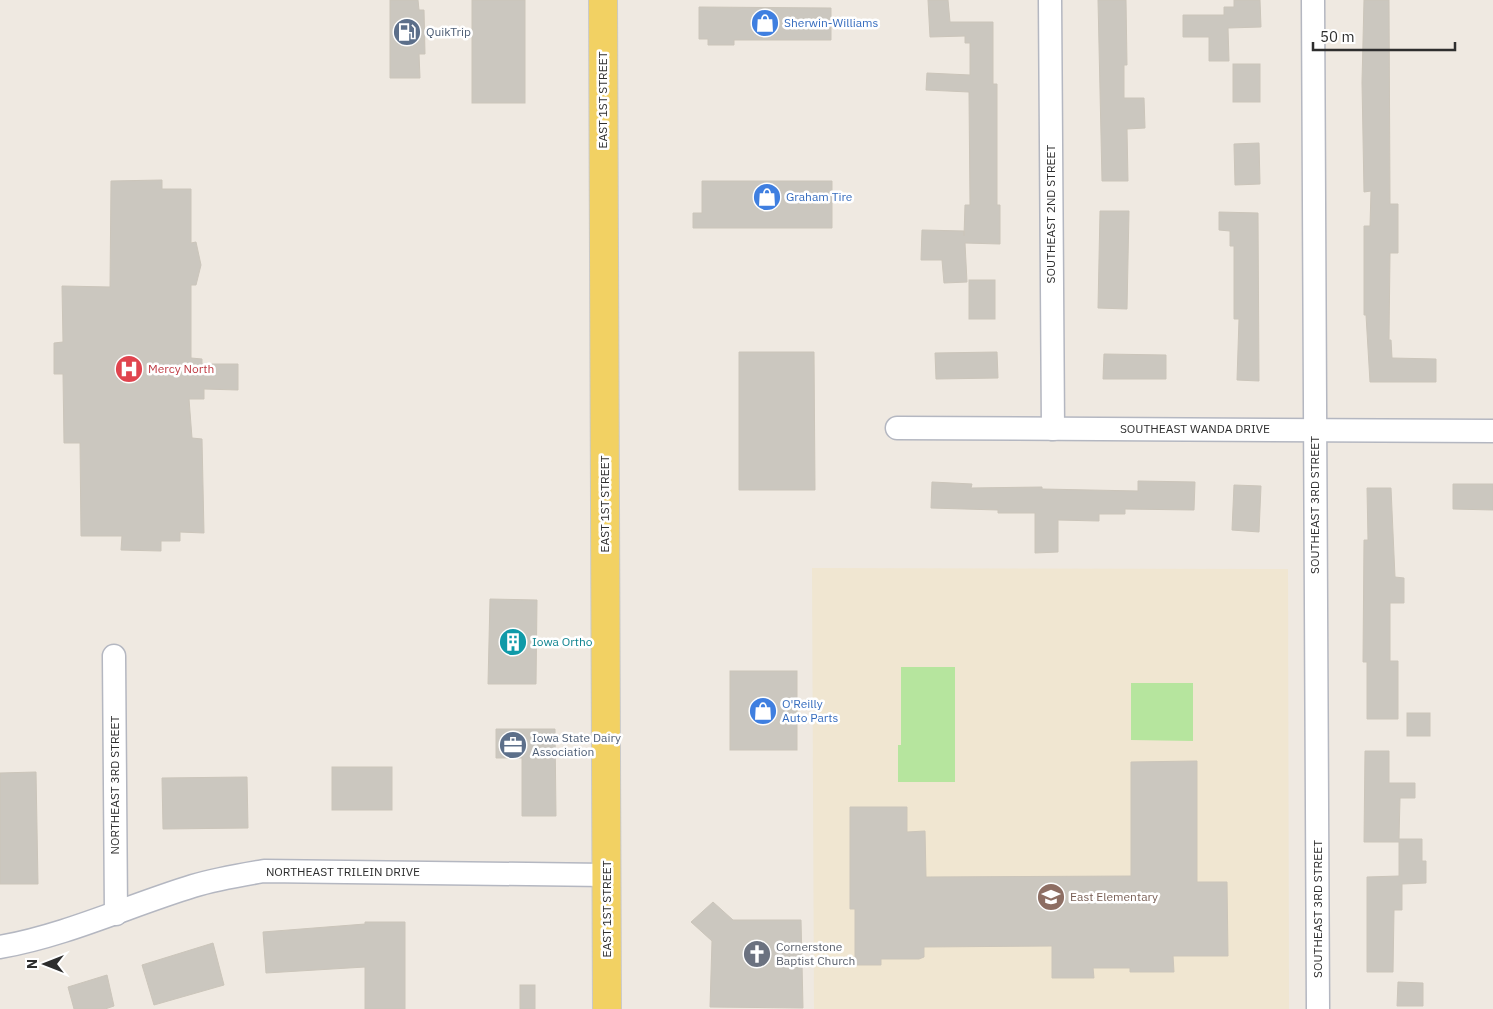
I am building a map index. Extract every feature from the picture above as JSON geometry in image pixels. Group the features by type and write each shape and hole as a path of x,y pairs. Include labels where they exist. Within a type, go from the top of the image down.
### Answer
{"main road":[{"name":"EAST 1ST STREET","path":"603,0 607,1009"}],"street":[{"name":"SOUTHEAST 2ND STREET","path":"1050,0 1053,428"},
{"name":"SOUTHEAST 3RD STREET","path":"1313,0 1318,1009"},
{"name":"SOUTHEAST WANDA DRIVE","path":"897,428 1493,431"},
{"name":"NORTHEAST 3RD STREET","path":"114,656 116,914"},
{"name":"NORTHEAST TRILEIN DRIVE","path":"0,947 23,943 116,914 193,886 228,877 264,871 606,875"}],"shaded area":[{"name":"East Elementary","path":"812,568 1288,569 1289,1009 814,1009"}],"green space":[{"path":"901,667 955,667 955,782 898,782 898,745 901,745"},
{"path":"1131,683 1193,683 1193,741 1131,740"}],"building":[{"name":"QuikTrip","path":"390,0 418,0 419,10 424,10 425,54 419,54 420,78 390,78"},
{"path":"472,0 525,0 525,103 472,103"},
{"path":"928,0 948,0 950,22 993,22 993,84 997,84 997,205 1000,205 1000,244 965,243 967,282 944,283 942,260 921,260 922,230 964,231 964,236 965,205 970,205 969,92 926,90 927,73 970,75 970,43 965,43 965,36 930,37"},
{"path":"1098,0 1126,0 1127,65 1124,65 1124,98 1144,98 1145,128 1127,129 1128,181 1102,181"},
{"path":"1234,0 1260,0 1261,27 1228,28 1229,61 1209,61 1209,37 1183,37 1183,15 1224,15 1224,7 1234,7"},
{"path":"1364,0 1389,0 1390,204 1398,204 1398,253 1390,253 1389,340 1391,340 1392,358 1436,359 1436,382 1370,382 1366,315 1364,315 1364,226 1370,226 1371,191 1364,192 1362,82"},
{"name":"Sherwin-Williams","path":"699,7 831,8 831,40 734,40 734,45 708,45 708,39 699,39"},
{"path":"1233,64 1260,64 1260,102 1233,102"},
{"path":"1259,143 1260,184 1235,185 1234,144"},
{"name":"Mercy North","path":"162,180 162,189 191,189 191,243 196,242 201,265 196,285 191,285 191,358 202,359 202,364 238,364 238,390 204,389 204,399 189,399 192,438 202,439 204,533 180,532 180,541 161,541 161,551 121,550 122,536 81,536 80,443 64,443 63,374 54,374 54,343 63,342 62,286 110,287 111,181"},
{"name":"Graham Tire","path":"702,181 832,181 832,228 693,228 693,213 702,213"},
{"path":"1100,211 1129,211 1127,309 1098,308"},
{"path":"1219,212 1258,213 1259,381 1237,380 1239,319 1234,319 1234,246 1230,246 1230,231 1219,230"},
{"path":"969,280 995,280 995,319 969,319"},
{"path":"739,352 814,352 815,490 739,490"},
{"path":"997,352 998,378 936,379 935,353"},
{"path":"1104,354 1166,355 1166,379 1103,379"},
{"path":"1138,481 1195,482 1194,510 1125,509 1125,514 1099,514 1099,521 1058,520 1058,552 1035,553 1035,513 998,513 998,510 931,508 932,482 972,484 971,488 1042,487 1042,489 1138,491"},
{"path":"1453,484 1493,484 1493,510 1453,509"},
{"path":"1234,485 1261,486 1259,532 1232,530"},
{"path":"1367,488 1391,488 1395,577 1404,578 1404,603 1390,603 1390,661 1398,661 1398,719 1367,719 1367,662 1363,662 1364,540 1368,540"},
{"name":"Iowa Ortho","path":"490,599 537,600 536,684 488,684"},
{"name":"O'Reilly Auto Parts","path":"730,671 797,671 797,750 730,750"},
{"path":"1407,713 1430,713 1430,736 1407,736"},
{"path":"496,729 555,729 556,816 522,816 522,758 496,758"},
{"path":"1365,751 1389,751 1389,783 1415,783 1415,798 1400,798 1399,839 1422,839 1422,861 1426,861 1426,883 1402,884 1402,910 1394,910 1393,972 1367,972 1367,877 1399,876 1399,842 1364,842"},
{"name":"East Elementary","path":"1197,761 1197,882 1227,882 1228,956 1173,956 1174,972 1130,972 1130,968 1093,968 1094,978 1052,978 1052,946 924,947 924,957 919,959 881,959 881,965 855,965 855,909 850,909 850,807 907,807 907,832 925,831 926,877 1131,876 1131,762"},
{"path":"332,767 392,767 392,810 332,810"},
{"path":"36,772 38,884 0,884 0,773"},
{"path":"247,777 248,828 163,829 162,778"},
{"name":"Cornerstone Baptist Church","path":"713,902 733,920 801,920 803,1008 710,1007 712,941 691,922"},
{"path":"365,922 405,922 405,1009 365,1009 365,967 266,973 263,932 365,924"},
{"path":"213,943 224,985 154,1005 142,965"},
{"path":"107,975 114,1006 105,1009 74,1009 68,987"},
{"path":"1398,982 1423,983 1423,1006 1397,1006"},
{"path":"520,985 535,985 535,1009 520,1009"}],"place":[{"name":"Sherwin-Williams","path":"765,23"},
{"name":"QuikTrip","path":"407,32"},
{"name":"Graham Tire","path":"767,197"},
{"name":"Mercy North","path":"129,369"},
{"name":"Iowa Ortho","path":"513,642"},
{"name":"O'Reilly Auto Parts","path":"763,711"},
{"name":"Iowa State Dairy Association","path":"513,745"},
{"name":"East Elementary","path":"1051,897"},
{"name":"Cornerstone Baptist Church","path":"757,954"}]}
